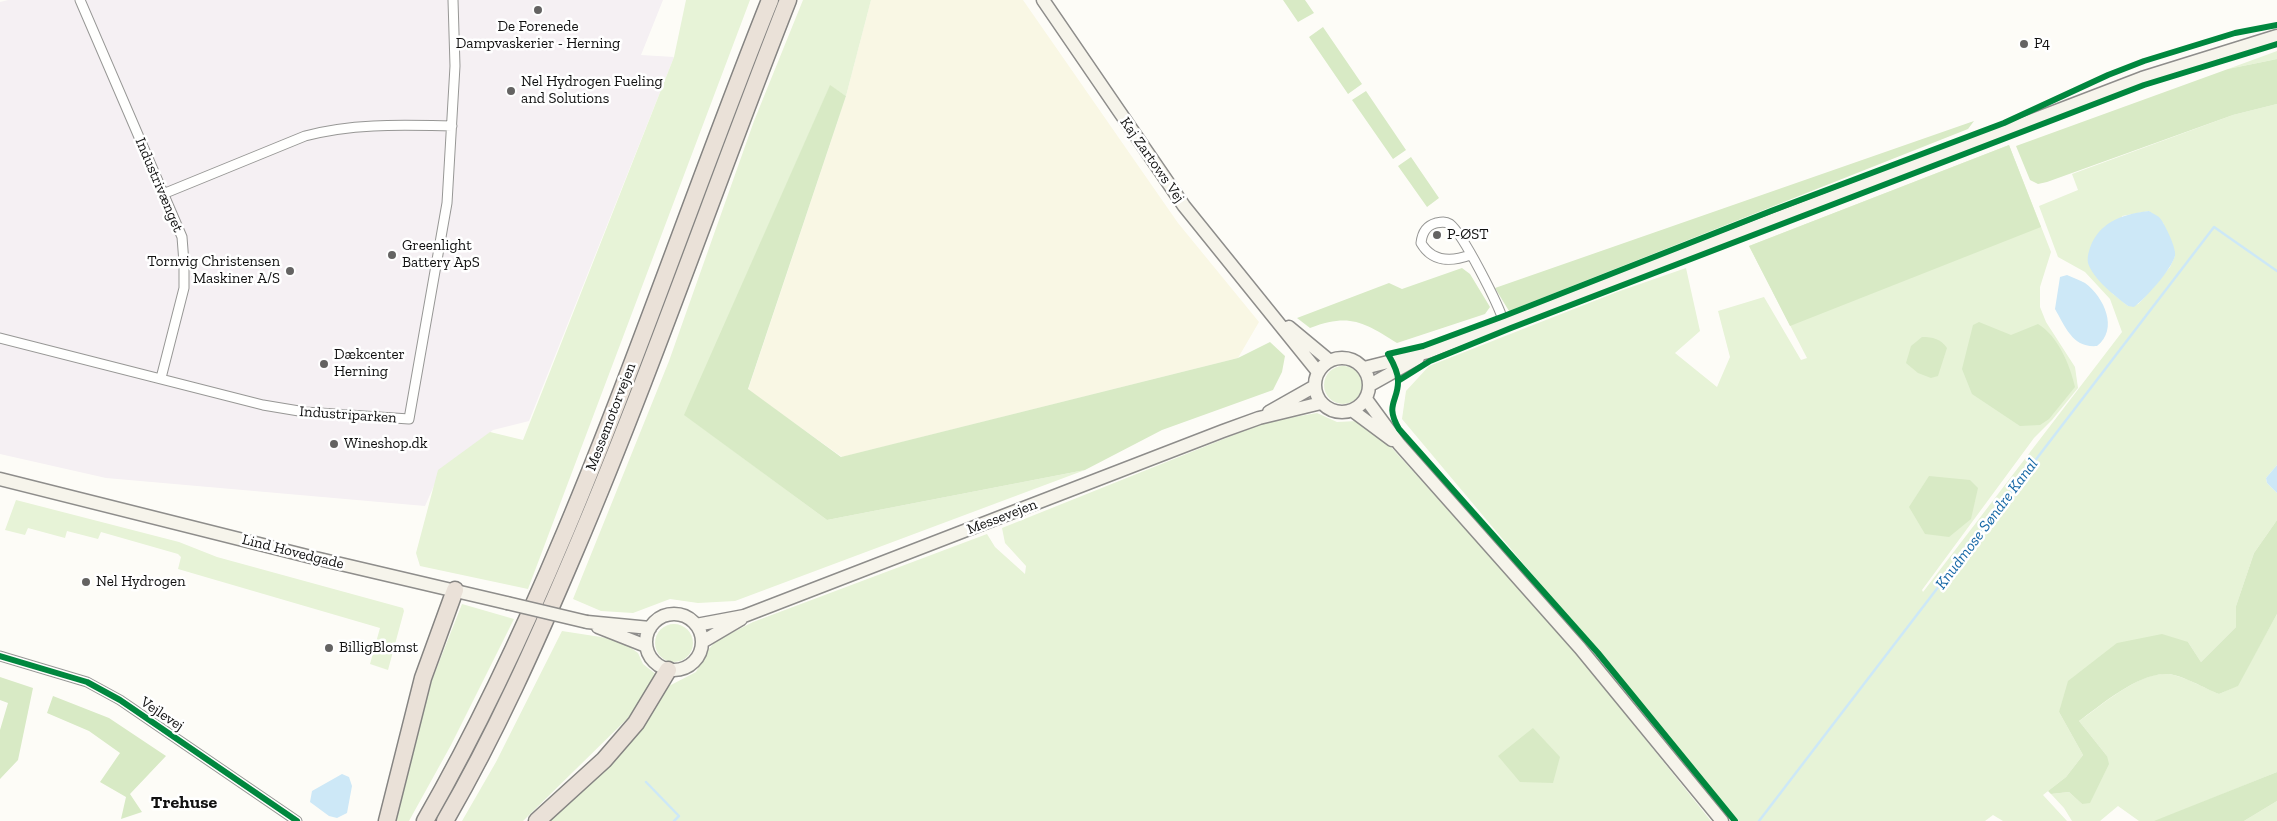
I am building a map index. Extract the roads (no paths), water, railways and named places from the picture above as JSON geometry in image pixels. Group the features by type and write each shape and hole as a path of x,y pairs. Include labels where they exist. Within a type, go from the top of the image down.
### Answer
{"highway":[{"name":"Messemotorvejen","path":"425,821 449,779 530,616 601,445 770,0"},
{"name":"Messemotorvejen","path":"445,821 465,786 538,637 617,450 788,0"},
{"path":"387,821 423,678 455,590"},
{"path":"536,821 604,760 636,724 668,670"}],"main road":[{"name":"Kaj Zartows Vej","path":"1043,0 1099,72 1184,206 1229,265 1272,312 1318,372"},
{"path":"1364,368 1428,352 2142,78 2277,36"},
{"name":"Kaj Zartows Vej","path":"1272,312 1330,361"},
{"path":"1370,385 1428,352"},
{"path":"1350,359 1364,368 1370,385 1366,399 1353,410 1337,412 1321,403 1315,386 1318,372 1330,361 1350,359"},
{"name":"Messevejen","path":"1259,418 1315,386"},
{"path":"1366,399 1399,444 1580,648 1722,821"},
{"name":"Messevejen","path":"696,625 744,616 1259,418 1321,403"},
{"path":"1353,410 1399,444"},
{"name":"Lind Hovedgade","path":"0,478 316,558 587,622 650,628"},
{"path":"678,614 688,618 696,625 702,642 700,652 688,667 668,670 653,661 646,646 650,628 658,619 678,614"},
{"name":"Messevejen","path":"702,642 744,616"},
{"name":"Lind Hovedgade","path":"587,622 646,646"}],"street":[{"name":"Industrivænget","path":"80,0 182,237 184,288 161,378"},
{"name":"Industriparken","path":"0,338 284,409 409,419 446,203 455,66 453,0"},
{"path":"163,194 305,136 329,129 362,125 452,126"},
{"path":"1470,255 1453,260 1427,253 1421,243 1423,232 1432,224 1442,221 1449,223 1457,232 1470,255 1504,323"},
{"name":"Vejlevej","path":"0,656 88,682 297,821"}],"water":[{"path":"2149,211 2159,217 2164,224 2172,242 2175,256 2169,269 2151,291 2134,307 2128,306 2105,287 2095,275 2088,263 2088,254 2096,236 2108,224 2123,216"},
{"path":"2067,275 2085,283 2098,296 2103,305 2108,322 2107,331 2104,339 2097,346 2082,344 2076,340 2067,330 2055,309 2060,277"},
{"path":"2277,465 2277,493 2267,483 2266,478"},
{"path":"342,774 349,777 352,786 347,813 337,818 329,816 310,802 312,791"}],"waterway":[{"name":"Knudmose Søndre Kanal","path":"1759,821 2214,227 2277,271"},
{"path":"646,782 679,816 674,821"}],"place":[{"name":"De Forenede Dampvaskerier - Herning","path":"538,10"},
{"name":"P4","path":"2024,44"},
{"name":"Nel Hydrogen Fueling and Solutions","path":"511,91"},
{"name":"P-ØST","path":"1437,235"},
{"name":"Greenlight Battery ApS","path":"392,255"},
{"name":"Tornvig Christensen Maskiner A/S","path":"290,271"},
{"name":"Dækcenter Herning","path":"324,364"},
{"name":"Wineshop.dk","path":"334,444"},
{"name":"Nel Hydrogen","path":"86,582"},
{"name":"BilligBlomst","path":"329,648"}],"district":[{"name":"Trehuse","path":"184,803"}]}
